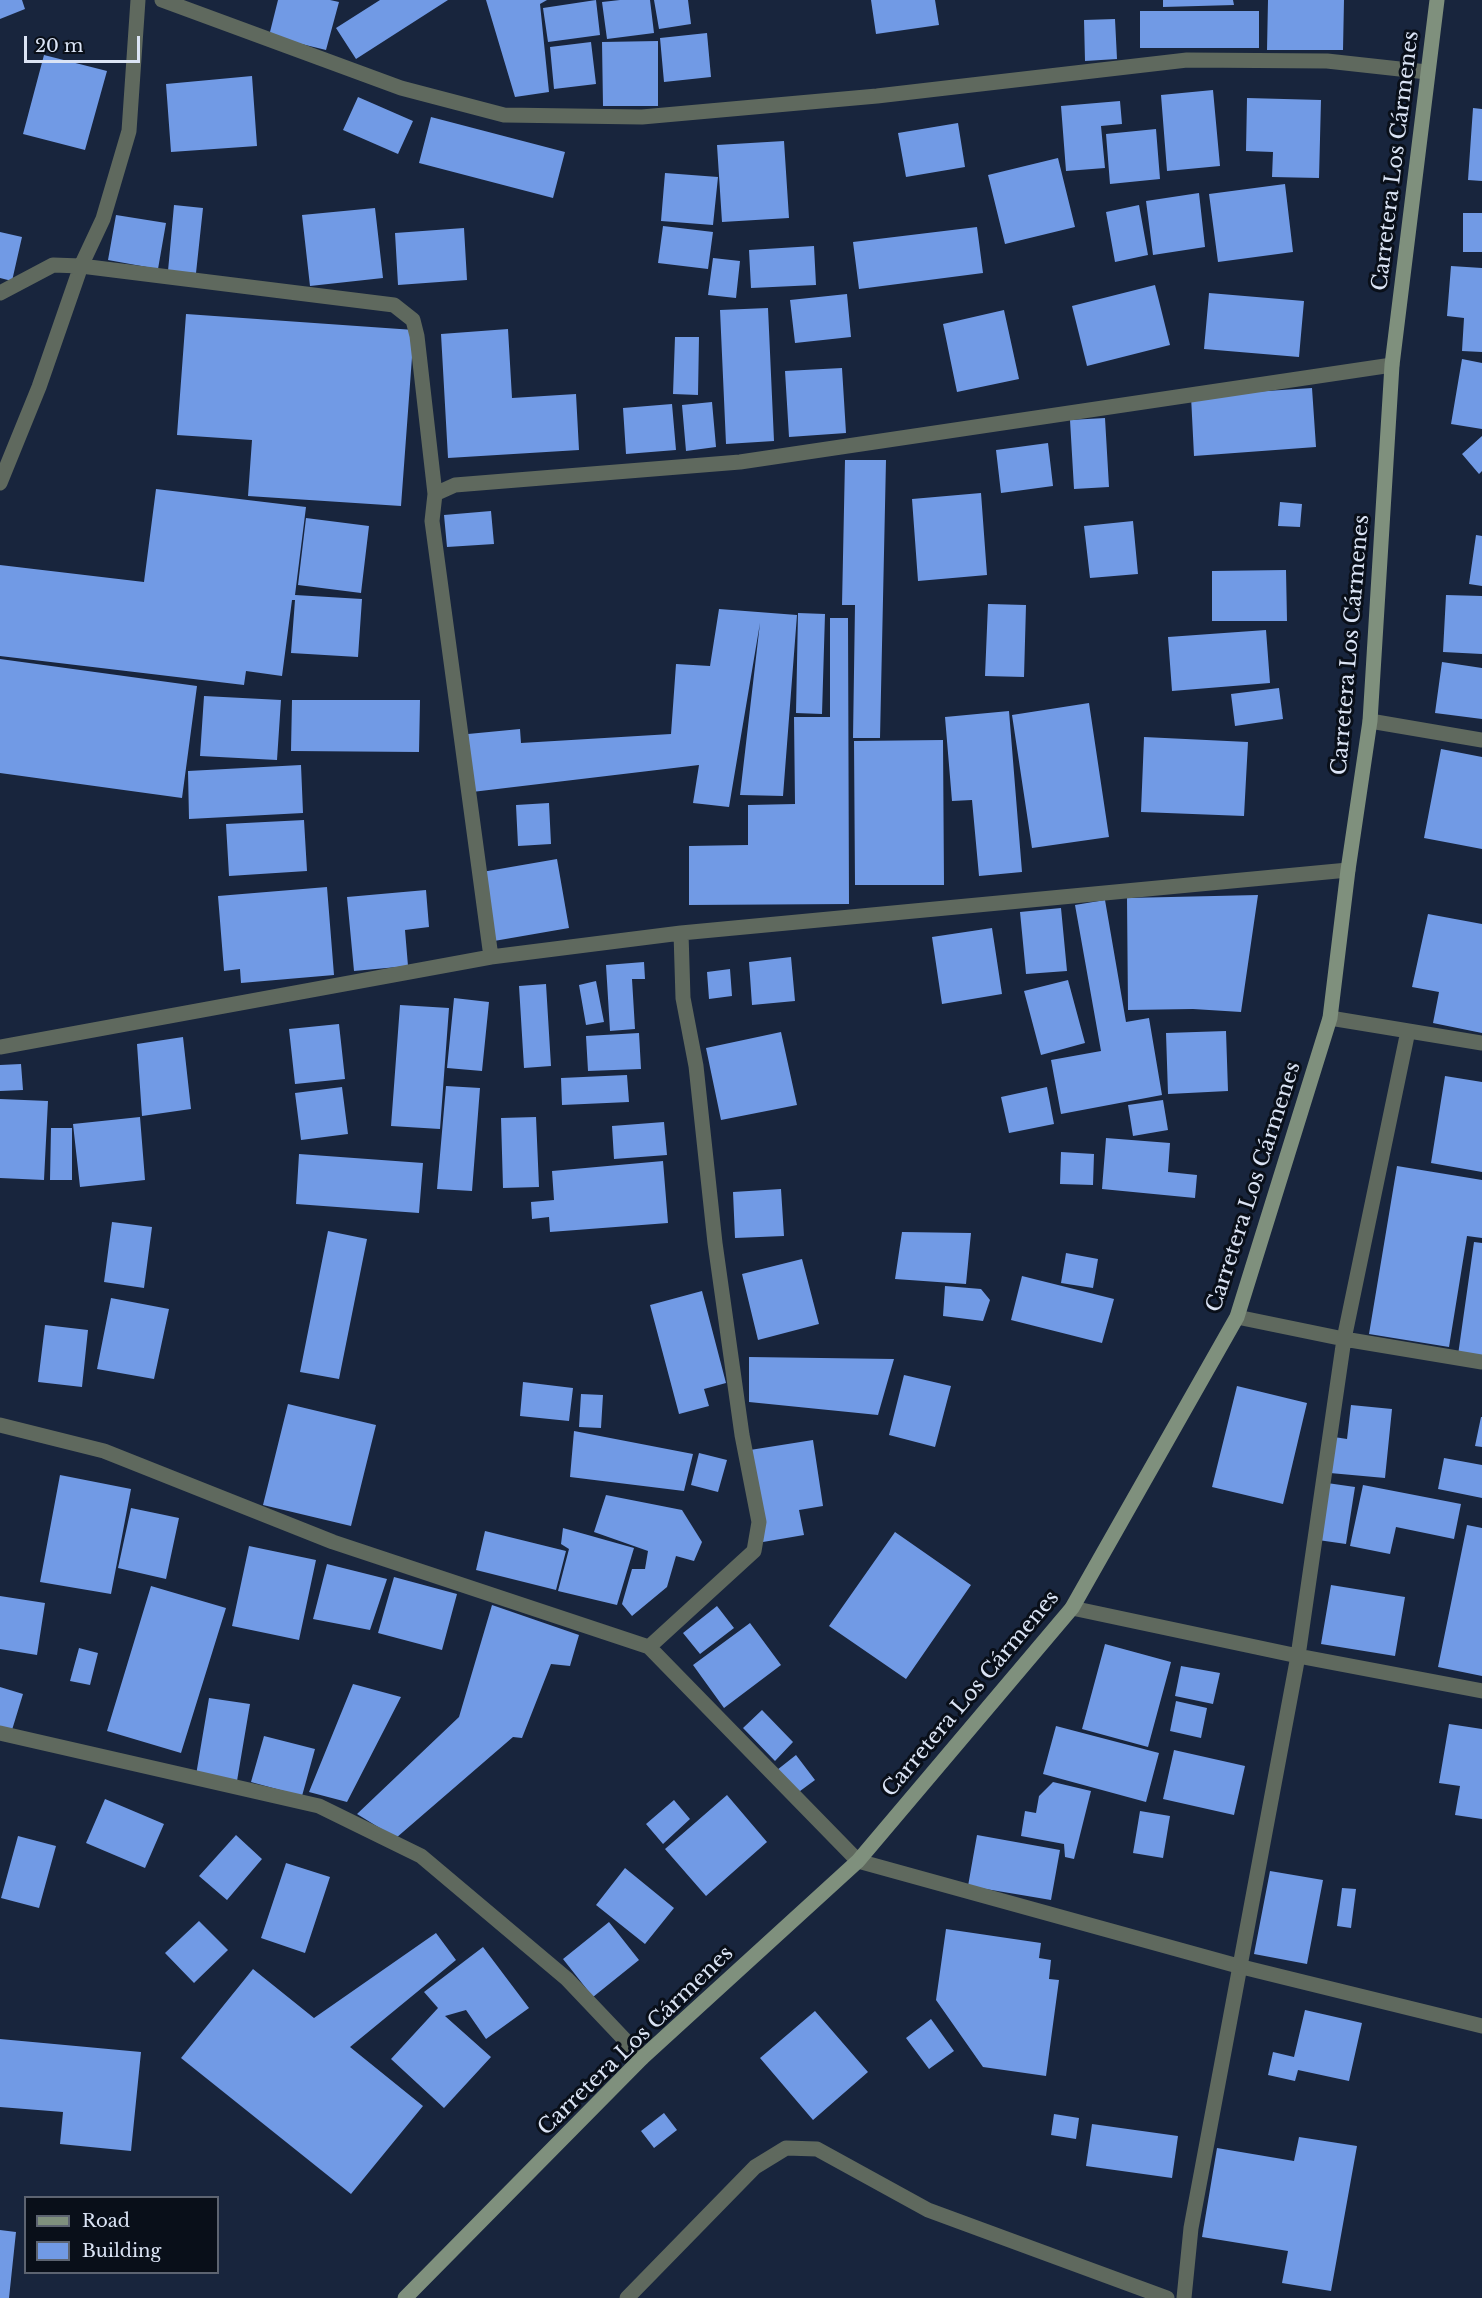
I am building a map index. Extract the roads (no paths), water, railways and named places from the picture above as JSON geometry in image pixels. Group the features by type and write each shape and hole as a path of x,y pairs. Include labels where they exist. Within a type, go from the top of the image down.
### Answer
{"main road":[{"name":"Carretera Los Cármenes","path":"405,2298 642,2058 858,1862 1072,1608 1237,1317 1330,1018 1348,870 1370,721 1392,365 1437,0"}],"street":[{"path":"0,483 39,387 81,266 103,219 129,131 138,0"},
{"path":"162,0 401,88 504,115 642,117 877,96 1187,60 1327,61 1427,72"},
{"path":"0,293 53,265 81,266 394,305 413,320 417,336 435,494 432,521 490,957"},
{"path":"435,494 455,485 740,462 1392,365"},
{"path":"1370,721 1482,740"},
{"path":"0,1047 490,957 681,933 1348,870"},
{"path":"649,1647 754,1551 759,1522 742,1435 715,1243 696,1066 683,998 681,933"},
{"path":"1330,1018 1482,1043"},
{"path":"1184,2298 1191,2228 1238,1966 1298,1656 1344,1339 1408,1031"},
{"path":"1237,1317 1344,1339 1482,1362"},
{"path":"0,1425 104,1451 333,1542 649,1647 858,1862 1238,1966 1482,2026"},
{"path":"1072,1608 1298,1656 1482,1691"},
{"path":"0,1733 319,1806 421,1856 567,1979 642,2058"},
{"path":"627,2298 755,2167 786,2148 817,2149 928,2210 1167,2298"}]}
